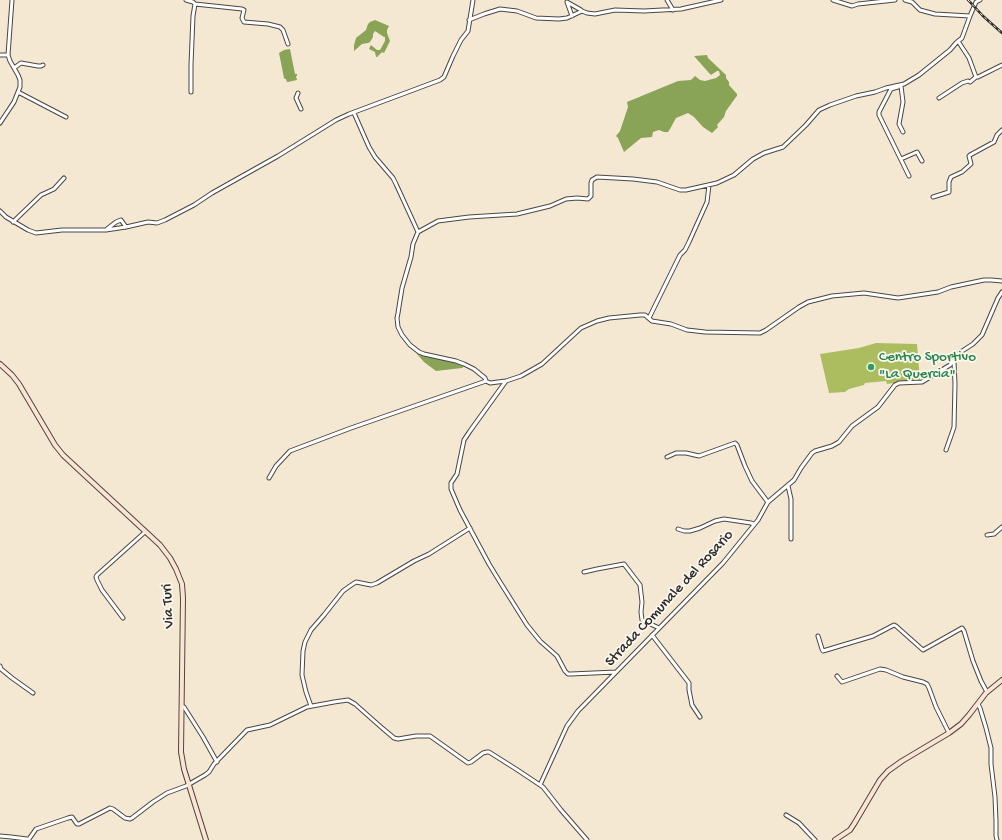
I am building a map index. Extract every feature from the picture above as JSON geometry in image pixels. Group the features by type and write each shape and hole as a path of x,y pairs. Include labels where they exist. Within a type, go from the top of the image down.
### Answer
{"main road":[{"name":"Via Turi","path":"0,364 19,384 55,445 63,455 160,545 176,568 182,584 183,603 181,752 182,761 206,840"},
{"path":"835,840 850,830 880,780 888,771 949,733 965,719 987,692 1002,680"}],"street":[{"path":"0,122 14,102 20,87 20,80 8,55 12,0"},
{"path":"186,0 195,4 242,8 244,10 244,22 280,27 283,30 288,44"},
{"path":"0,211 13,222 36,233 62,230 106,230 148,222 157,223 165,220 194,205 212,193 278,156 336,120 440,80 444,77 461,40 468,31 473,0"},
{"path":"667,0 673,10"},
{"path":"572,16 567,2 582,11 595,14 615,10 673,10 721,0"},
{"path":"833,0 852,6 895,0"},
{"path":"905,0 912,2 920,10 935,14 970,16"},
{"path":"909,176 879,115 879,112 891,89 902,85 919,75 950,50 962,38 976,2 980,0"},
{"path":"191,92 193,16 195,4"},
{"path":"469,20 500,10 517,11 536,18 559,19 567,18 582,11"},
{"path":"256,23 258,19"},
{"path":"958,41 969,58 977,77"},
{"path":"0,55 8,55"},
{"path":"14,68 21,63 38,66 43,64"},
{"path":"938,98 962,83 968,81 970,82 1002,65"},
{"path":"902,85 903,102 899,124 903,132"},
{"path":"486,381 485,378 474,369 464,364 419,352 410,345 399,330 397,318 402,288 411,257 413,244 418,232 438,221 469,217 517,214 550,206 566,199 577,198 588,200 591,196 592,180 596,177 657,182 680,190 717,183 734,175 753,159 783,147 819,110 856,96 902,85"},
{"path":"18,92 66,118"},
{"path":"298,94 296,98 301,109"},
{"path":"354,113 369,147 375,157 393,178 418,232"},
{"path":"933,197 949,192 949,182 951,177 962,172 971,164 969,156 994,142 997,135 1002,130"},
{"path":"901,160 917,152 922,161"},
{"path":"13,222 41,195 54,189 64,178"},
{"path":"649,318 680,255 685,250 689,242 707,202 709,185"},
{"path":"106,230 121,220 126,227"},
{"path":"270,478 276,466 290,451 486,381 490,383 506,381 522,376 542,364 581,328 597,321 609,318 645,315 652,321 671,324 687,330 760,334 808,302 832,296 864,293 898,298 938,292 951,287 984,280 1002,281"},
{"name":"Strada Comunale del Rosario","path":"540,785 565,731 588,700 723,563 758,520 768,502 794,480 812,453 839,442 852,426 878,407 895,385 899,383 922,382 948,367 960,351 973,344 982,335 1002,292"},
{"path":"946,450 954,427 954,360"},
{"path":"506,381 467,435 463,444 457,474 451,483 451,489 492,570 527,625 540,641 557,656 566,673 616,672"},
{"path":"667,457 676,453 686,453 699,456 736,444 749,475 758,490 768,502"},
{"path":"788,486 791,499 791,539"},
{"path":"678,529 690,531 724,518 751,522 754,524"},
{"path":"987,535 994,534 1002,527"},
{"path":"311,706 302,675 305,642 311,630 343,591 356,582 371,585 379,582 414,561 427,556 470,528"},
{"path":"123,618 102,590 96,577 97,574 145,532"},
{"path":"584,572 624,564 640,586 642,620 659,628"},
{"path":"818,636 823,651 873,636 894,625 923,650 962,628 980,681 987,692"},
{"path":"652,635 689,683 692,705 700,717"},
{"path":"0,666 1,669 33,693"},
{"path":"837,676 842,682 880,669 923,682 929,688 936,707 949,733"},
{"path":"0,836 29,839 36,829 72,817 77,824 79,824 110,808 125,818 130,819 167,793 189,784 207,774 247,730 270,725 311,706 340,701 350,701 394,738 398,739 416,736 430,736 468,763 481,754 487,752 512,766 548,792 561,810 587,840"},
{"path":"978,704 991,748 997,840"},
{"path":"182,706 203,737 217,762"},
{"path":"786,815 799,823 815,840"}],"green space":[{"path":"375,20 389,26 387,33 390,41 384,53 382,52 376,57 375,52 369,49 371,45 377,50 380,50 385,41 385,37 375,31 370,42 362,44 354,51 356,38 366,30 370,22"},
{"path":"290,49 295,74 297,74 297,80 287,82 284,78 279,53"},
{"path":"707,55 708,58 726,75 729,85 737,94 726,111 724,117 717,125 718,127 712,133 688,113 676,118 668,132 659,130 653,132 652,137 641,138 624,152 616,136 620,131 628,107 627,102 678,81 691,80 695,76 700,80 705,81 716,78 720,75 719,71 711,75 694,56"},
{"name":"Centro Sportivo \"La Quercia\"","path":"876,343 917,344 920,380 887,384 886,381 865,383 864,385 849,389 845,392 829,393 820,354 859,348"},
{"path":"419,352 466,365 462,368 436,371 424,362 417,354"}],"railway":[{"path":"968,0 1002,33"}],"place":[{"name":"Centro Sportivo \"La Quercia\"","path":"871,367"}]}
